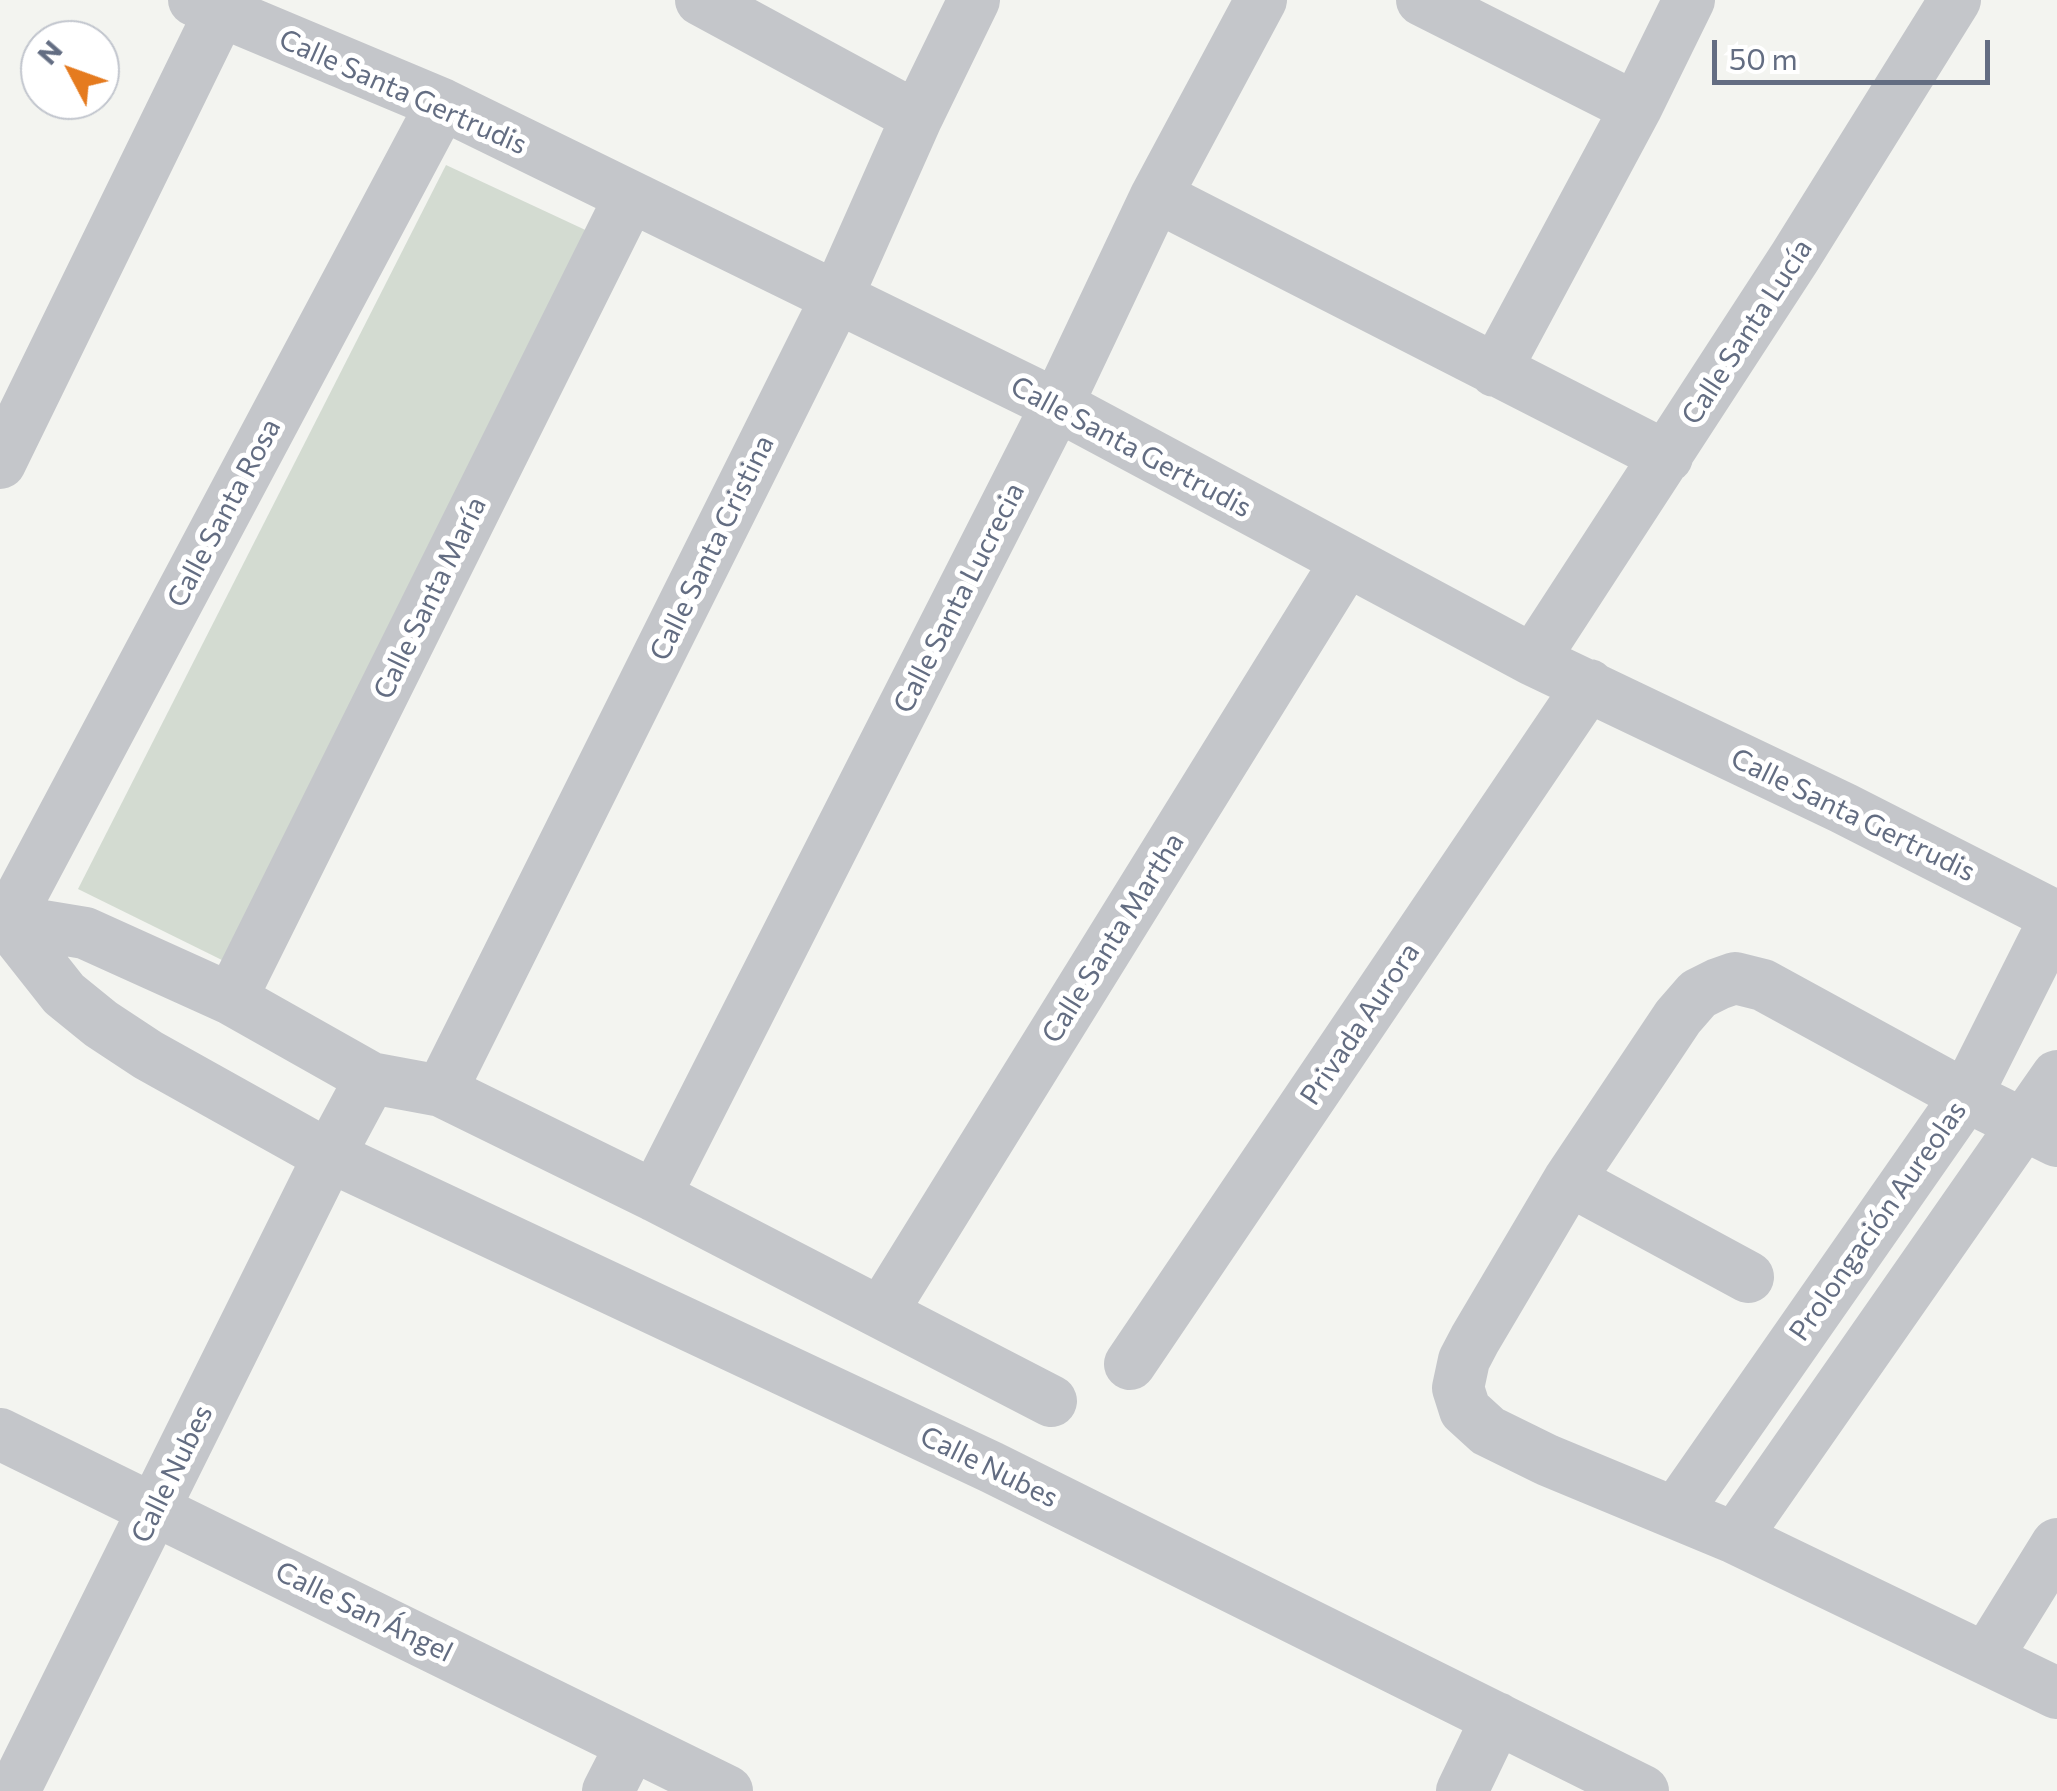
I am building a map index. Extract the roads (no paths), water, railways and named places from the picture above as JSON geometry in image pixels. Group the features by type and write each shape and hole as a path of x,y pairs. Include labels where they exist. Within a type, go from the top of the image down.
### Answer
{"street":[{"path":"701,0 917,116"},
{"name":"Calle Santa Cristina","path":"441,1091 836,298 974,0"},
{"name":"Calle Santa Lucrecia","path":"655,1196 1057,405 1156,196 1261,0"},
{"path":"1422,0 1636,108"},
{"path":"1495,371 1636,108 1688,0"},
{"name":"Calle Santa Lucía","path":"1533,660 1886,114 1954,0"},
{"path":"0,463 213,4"},
{"name":"Calle Santa Gertrudis","path":"213,4 442,104 1057,405 1533,660 1843,808 2056,917"},
{"name":"Calle Santa Rosa","path":"3,921 442,104"},
{"path":"1156,196 1667,457"},
{"name":"Calle Santa María","path":"231,999 630,197"},
{"name":"Calle Santa Martha","path":"881,1313 1346,562"},
{"name":"Privada Aurora","path":"1130,1364 1589,685"},
{"name":"Prolongación Aureolas","path":"1676,1512 1966,1096 2056,917"},
{"path":"3,921 86,933 231,999 372,1078 441,1091 655,1196 1050,1401"},
{"name":"Calle Nubes","path":"3,921 64,994 101,1024 148,1055 329,1156 991,1468 1643,1791"},
{"path":"2040,1133 1763,985 1735,978 1698,994 1656,1048 1570,1180 1475,1339 1464,1360 1458,1388 1465,1410 1488,1432 1736,1538 2057,1693"},
{"path":"1736,1538 2040,1133 2057,1076"},
{"name":"Calle Nubes","path":"14,1791 329,1156 372,1078"},
{"path":"1570,1180 1748,1277"},
{"name":"Calle San Ángel","path":"0,1434 356,1607 620,1768 726,1791"},
{"path":"1987,1656 2057,1544"},
{"path":"1462,1791 1497,1718"}]}
